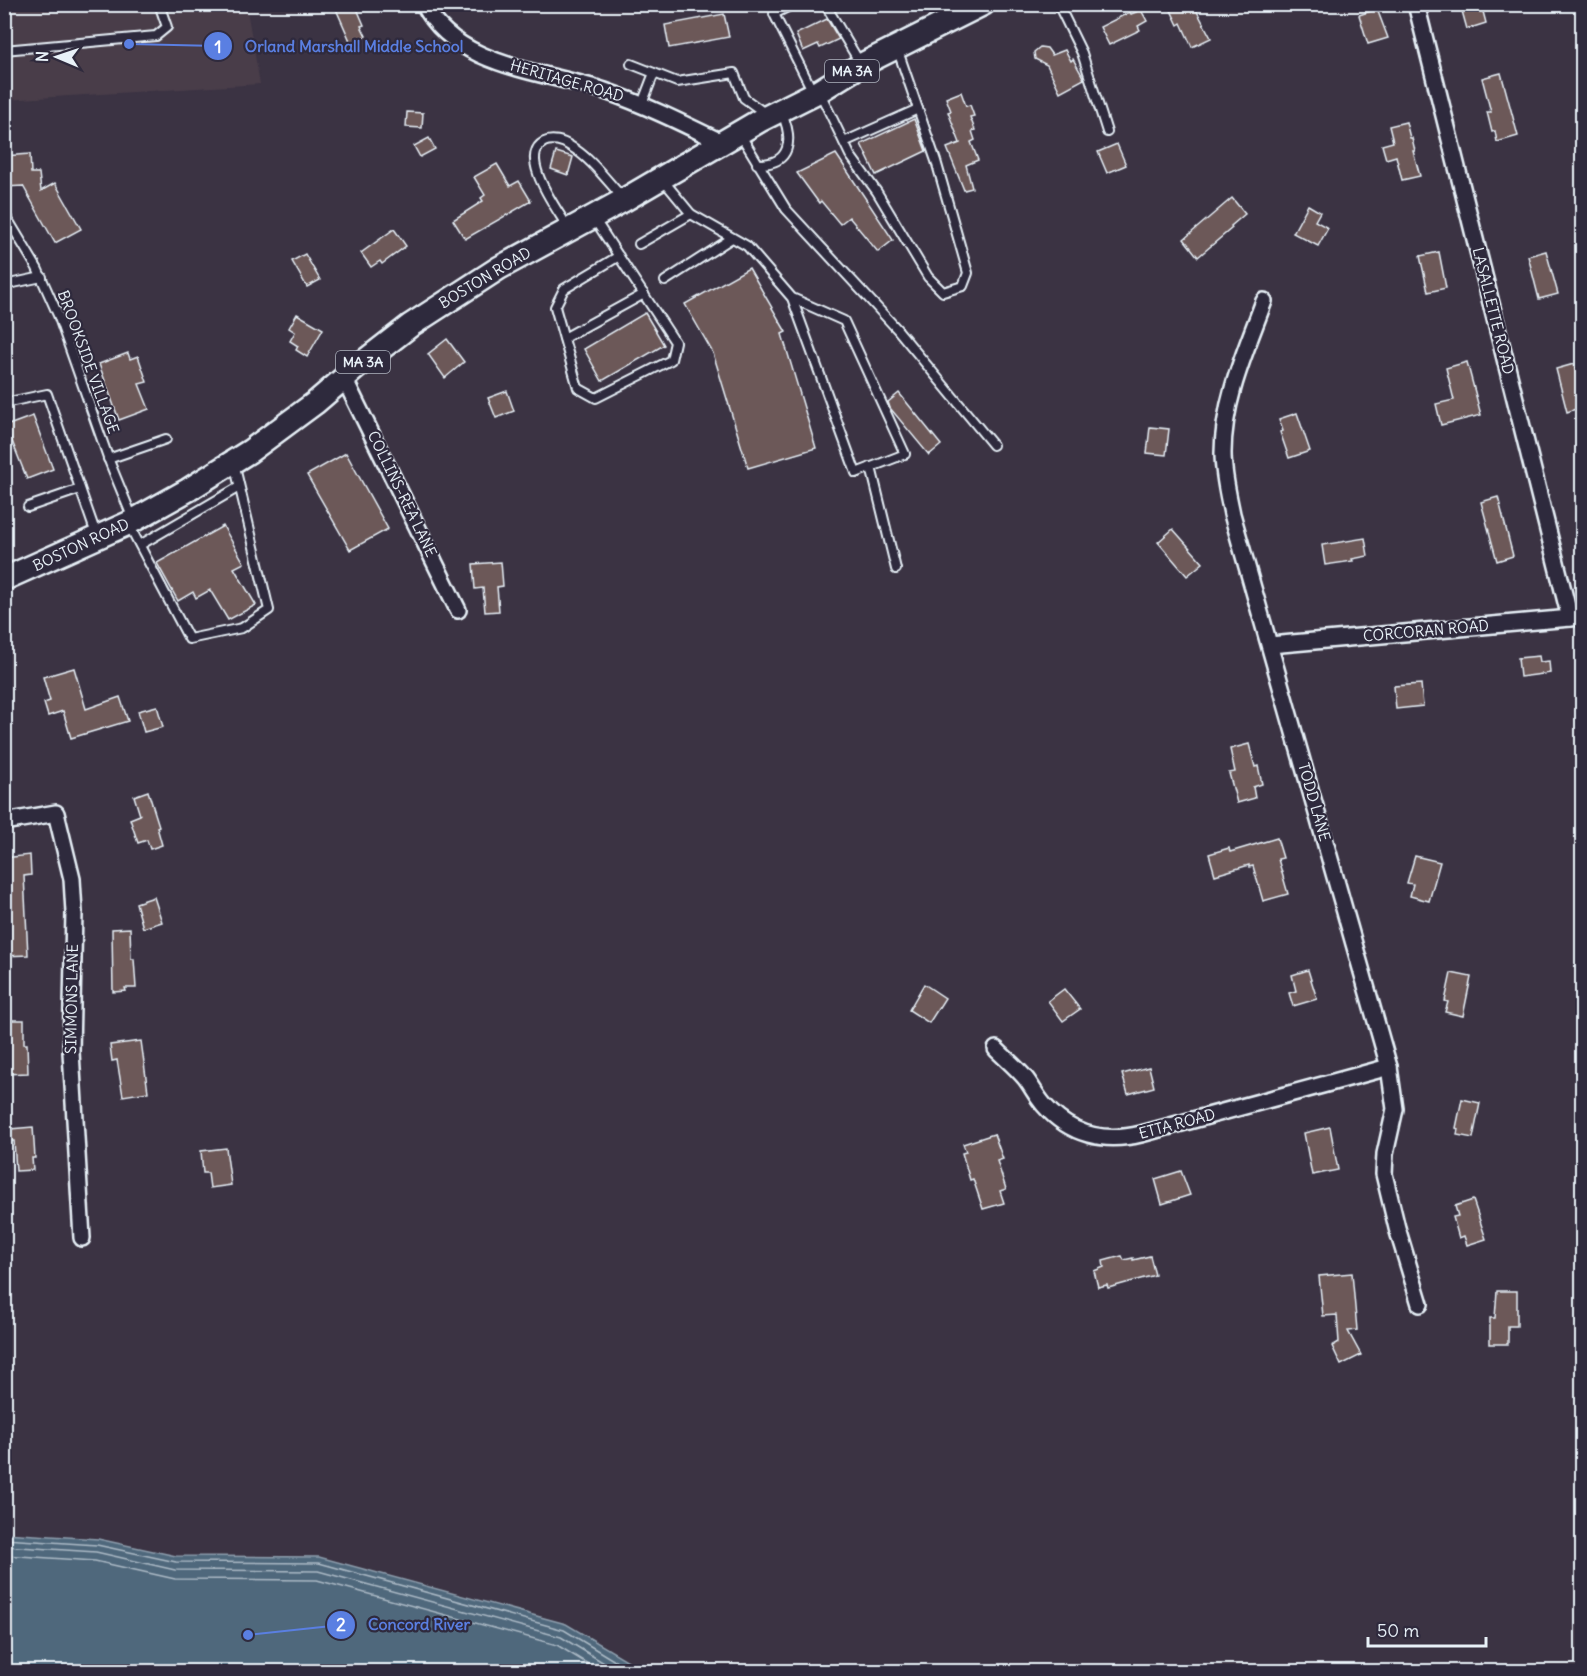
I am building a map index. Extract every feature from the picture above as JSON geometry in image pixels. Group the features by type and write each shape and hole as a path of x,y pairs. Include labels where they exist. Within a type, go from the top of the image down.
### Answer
{"main road":[{"name":"BOSTON ROAD","path":"4,579 131,522 188,490 315,403 411,325 499,268 897,47 942,13 983,4"}],"street":[{"name":"HERITAGE ROAD","path":"424,4 434,22 444,33 460,44 494,60 602,90 731,138"},
{"name":"LASALLETTE ROAD","path":"1416,4 1576,618"},
{"name":"TODD LANE","path":"1264,301 1230,399 1223,454 1226,485 1389,1067 1395,1109 1385,1154 1384,1174 1397,1228 1420,1304"},
{"name":"COLLINS-REA LANE","path":"344,378 458,610"},
{"name":"CORCORAN ROAD","path":"1270,645 1576,618"},
{"name":"SIMMONS LANE","path":"4,822 56,813 72,879 74,912 71,1052 82,1238"},
{"name":"ETTA ROAD","path":"996,1049 1024,1077 1043,1104 1054,1115 1080,1132 1109,1138 1141,1134 1389,1067"}],"lane":[{"path":"4,50 156,36 167,27 159,4"},
{"path":"794,4 774,14 850,155 877,192 928,277 943,292 963,286 968,273 936,161 897,47"},
{"path":"825,4 861,65"},
{"path":"1058,4 1082,53 1107,132"},
{"path":"631,64 677,82 734,73 744,98 775,113 788,126 787,153 778,160 767,164 757,164"},
{"path":"642,104 654,73"},
{"path":"844,142 918,109"},
{"path":"731,138 757,164 786,209 897,329 993,445"},
{"path":"568,230 538,176 534,160 536,149 545,141 556,140 568,144 581,153 624,200"},
{"path":"661,177 691,214 747,246 792,298 856,473 905,454 844,321 792,298"},
{"path":"639,244 691,214"},
{"path":"592,216 619,256 675,342 671,360 596,398 578,388 555,307 564,289 619,256"},
{"name":"BROOKSIDE VILLAGE","path":"6,218 42,277 58,315 140,545 189,639 242,628 269,610 239,487"},
{"path":"665,281 732,238"},
{"path":"4,285 42,277"},
{"path":"564,338 644,294"},
{"path":"4,403 47,394 97,538"},
{"path":"108,459 166,439"},
{"path":"140,545 239,487 233,461"},
{"path":"871,467 896,569"},
{"path":"28,507 80,489"}],"shaded area":[{"path":"5,5 246,5 260,84 5,100"}],"water":[{"path":"4,1533 98,1539 176,1556 319,1557 566,1624 645,1671 5,1671"}],"building":[{"path":"346,4 355,4 366,36 351,43 336,9"},
{"path":"1168,4 1193,4 1211,38 1192,47 1181,23 1178,25"},
{"path":"1462,4 1481,4 1486,23 1467,29"},
{"path":"1377,9 1388,38 1368,44 1359,15"},
{"path":"1141,10 1147,21 1138,26 1140,30 1109,45 1100,27 1130,12 1131,14"},
{"path":"724,14 729,37 669,48 665,25"},
{"path":"827,19 839,39 820,48 818,44 803,51 796,34"},
{"path":"1040,47 1047,48 1052,55 1065,50 1084,79 1060,92 1047,65 1035,59 1034,52"},
{"path":"1501,73 1518,136 1497,142 1487,112 1491,112 1482,78"},
{"path":"961,92 966,106 970,105 974,116 970,117 975,130 972,131 975,140 971,142 978,160 966,165 972,188 964,190 947,148 960,143 948,112 951,111 946,98"},
{"path":"407,112 423,113 422,128 406,127"},
{"path":"914,119 926,151 876,175 861,144"},
{"path":"1406,122 1420,176 1402,180 1396,156 1386,159 1382,145 1393,142 1389,126"},
{"path":"429,138 435,149 420,157 414,146"},
{"path":"1117,144 1126,165 1107,173 1098,152"},
{"path":"556,152 573,157 568,175 551,169"},
{"path":"30,154 31,173 39,173 41,191 55,183 81,229 55,243 23,186 4,187 4,156"},
{"path":"836,154 893,240 878,252 849,217 840,224 821,201 819,203 797,173"},
{"path":"497,164 510,186 519,181 531,201 465,239 453,220 483,201 481,198 485,195 474,177"},
{"path":"1232,198 1245,214 1198,257 1184,239"},
{"path":"1308,205 1320,212 1315,221 1328,228 1318,246 1293,233"},
{"path":"394,229 406,246 382,264 380,261 371,267 361,253"},
{"path":"1546,251 1558,294 1539,299 1528,256"},
{"path":"1439,252 1446,288 1428,292 1420,256"},
{"path":"305,254 320,280 307,287 292,261"},
{"path":"749,268 786,332 782,334 816,448 748,468 713,353 685,304"},
{"path":"645,313 664,345 602,381 584,349"},
{"path":"297,314 323,329 307,357 296,350 298,346 290,341 295,332 289,328"},
{"path":"447,339 464,362 445,378 428,354"},
{"path":"128,353 130,359 138,356 147,382 139,384 149,409 119,420 99,364"},
{"path":"1467,362 1481,415 1441,425 1436,404 1454,400 1446,368"},
{"path":"1574,364 1582,407 1567,412 1556,369"},
{"path":"507,391 514,411 496,418 488,398"},
{"path":"899,393 941,445 929,455 890,408 888,402"},
{"path":"1297,413 1310,451 1289,458 1280,432 1283,431 1279,419"},
{"path":"33,416 53,469 27,479 6,426"},
{"path":"1150,427 1169,429 1166,455 1147,453"},
{"path":"346,453 388,529 350,550 307,475"},
{"path":"1498,497 1513,556 1497,561 1481,502"},
{"path":"223,526 244,563 234,568 256,605 228,620 210,590 196,598 193,592 178,601 157,563"},
{"path":"1173,529 1203,563 1187,576 1158,542"},
{"path":"1365,538 1368,556 1352,559 1353,561 1325,565 1322,545"},
{"path":"501,562 503,586 497,587 499,611 485,612 483,588 475,589 473,564"},
{"path":"1539,656 1540,662 1549,661 1550,673 1520,677 1518,658"},
{"path":"74,668 86,709 120,697 128,721 71,738 63,711 48,716 44,703 50,701 43,677"},
{"path":"1421,684 1423,706 1396,709 1394,686"},
{"path":"157,706 163,727 144,732 138,711"},
{"path":"1249,744 1262,784 1253,787 1255,798 1237,803 1229,773 1235,772 1230,749"},
{"path":"148,791 159,826 157,827 162,845 150,849 147,840 138,843 130,819 140,815 134,796"},
{"path":"1277,838 1283,858 1278,859 1288,894 1263,901 1253,866 1249,867 1249,865 1215,875 1209,854 1229,848 1230,852"},
{"path":"30,855 31,875 24,876 28,955 4,956 4,858"},
{"path":"1415,856 1440,862 1429,901 1410,896 1413,884 1407,883"},
{"path":"154,897 162,922 143,928 136,903"},
{"path":"130,928 131,959 134,959 136,988 125,988 126,991 113,992 112,929"},
{"path":"1308,970 1317,999 1293,1006 1289,993 1296,991 1292,975"},
{"path":"1451,973 1471,977 1463,1016 1445,1012"},
{"path":"924,984 945,998 929,1023 909,1010"},
{"path":"1064,989 1080,1009 1063,1021 1048,1001"},
{"path":"4,1020 24,1020 24,1044 27,1044 28,1073 4,1074"},
{"path":"141,1041 148,1092 123,1096 117,1060 112,1061 110,1045"},
{"path":"1149,1067 1154,1087 1128,1094 1122,1074"},
{"path":"1462,1099 1480,1103 1473,1138 1457,1135 1458,1129 1456,1128"},
{"path":"33,1127 35,1158 32,1158 33,1170 16,1171 14,1141 11,1141 10,1129"},
{"path":"1330,1127 1338,1170 1312,1175 1304,1133"},
{"path":"994,1134 1003,1159 997,1161 1006,1189 1000,1191 1004,1203 983,1209 973,1179 970,1180 962,1153 966,1152 963,1144"},
{"path":"226,1148 231,1185 210,1188 208,1173 203,1173 201,1151"},
{"path":"1181,1171 1190,1195 1162,1204 1155,1179"},
{"path":"1473,1200 1486,1239 1467,1245 1464,1236 1459,1238 1453,1217 1458,1216 1455,1206"},
{"path":"1122,1256 1124,1260 1133,1258 1133,1260 1150,1256 1155,1275 1108,1288 1107,1285 1098,1287 1094,1271 1104,1267 1103,1261"},
{"path":"1352,1273 1357,1330 1348,1331 1361,1355 1341,1365 1332,1346 1339,1342 1337,1315 1323,1316 1319,1276"},
{"path":"1497,1291 1517,1291 1517,1326 1508,1326 1508,1344 1490,1344 1490,1318 1495,1318"}],"place":[{"name":"Orland Marshall Middle School","path":"129,44"},
{"name":"Concord River","path":"248,1635"}]}
